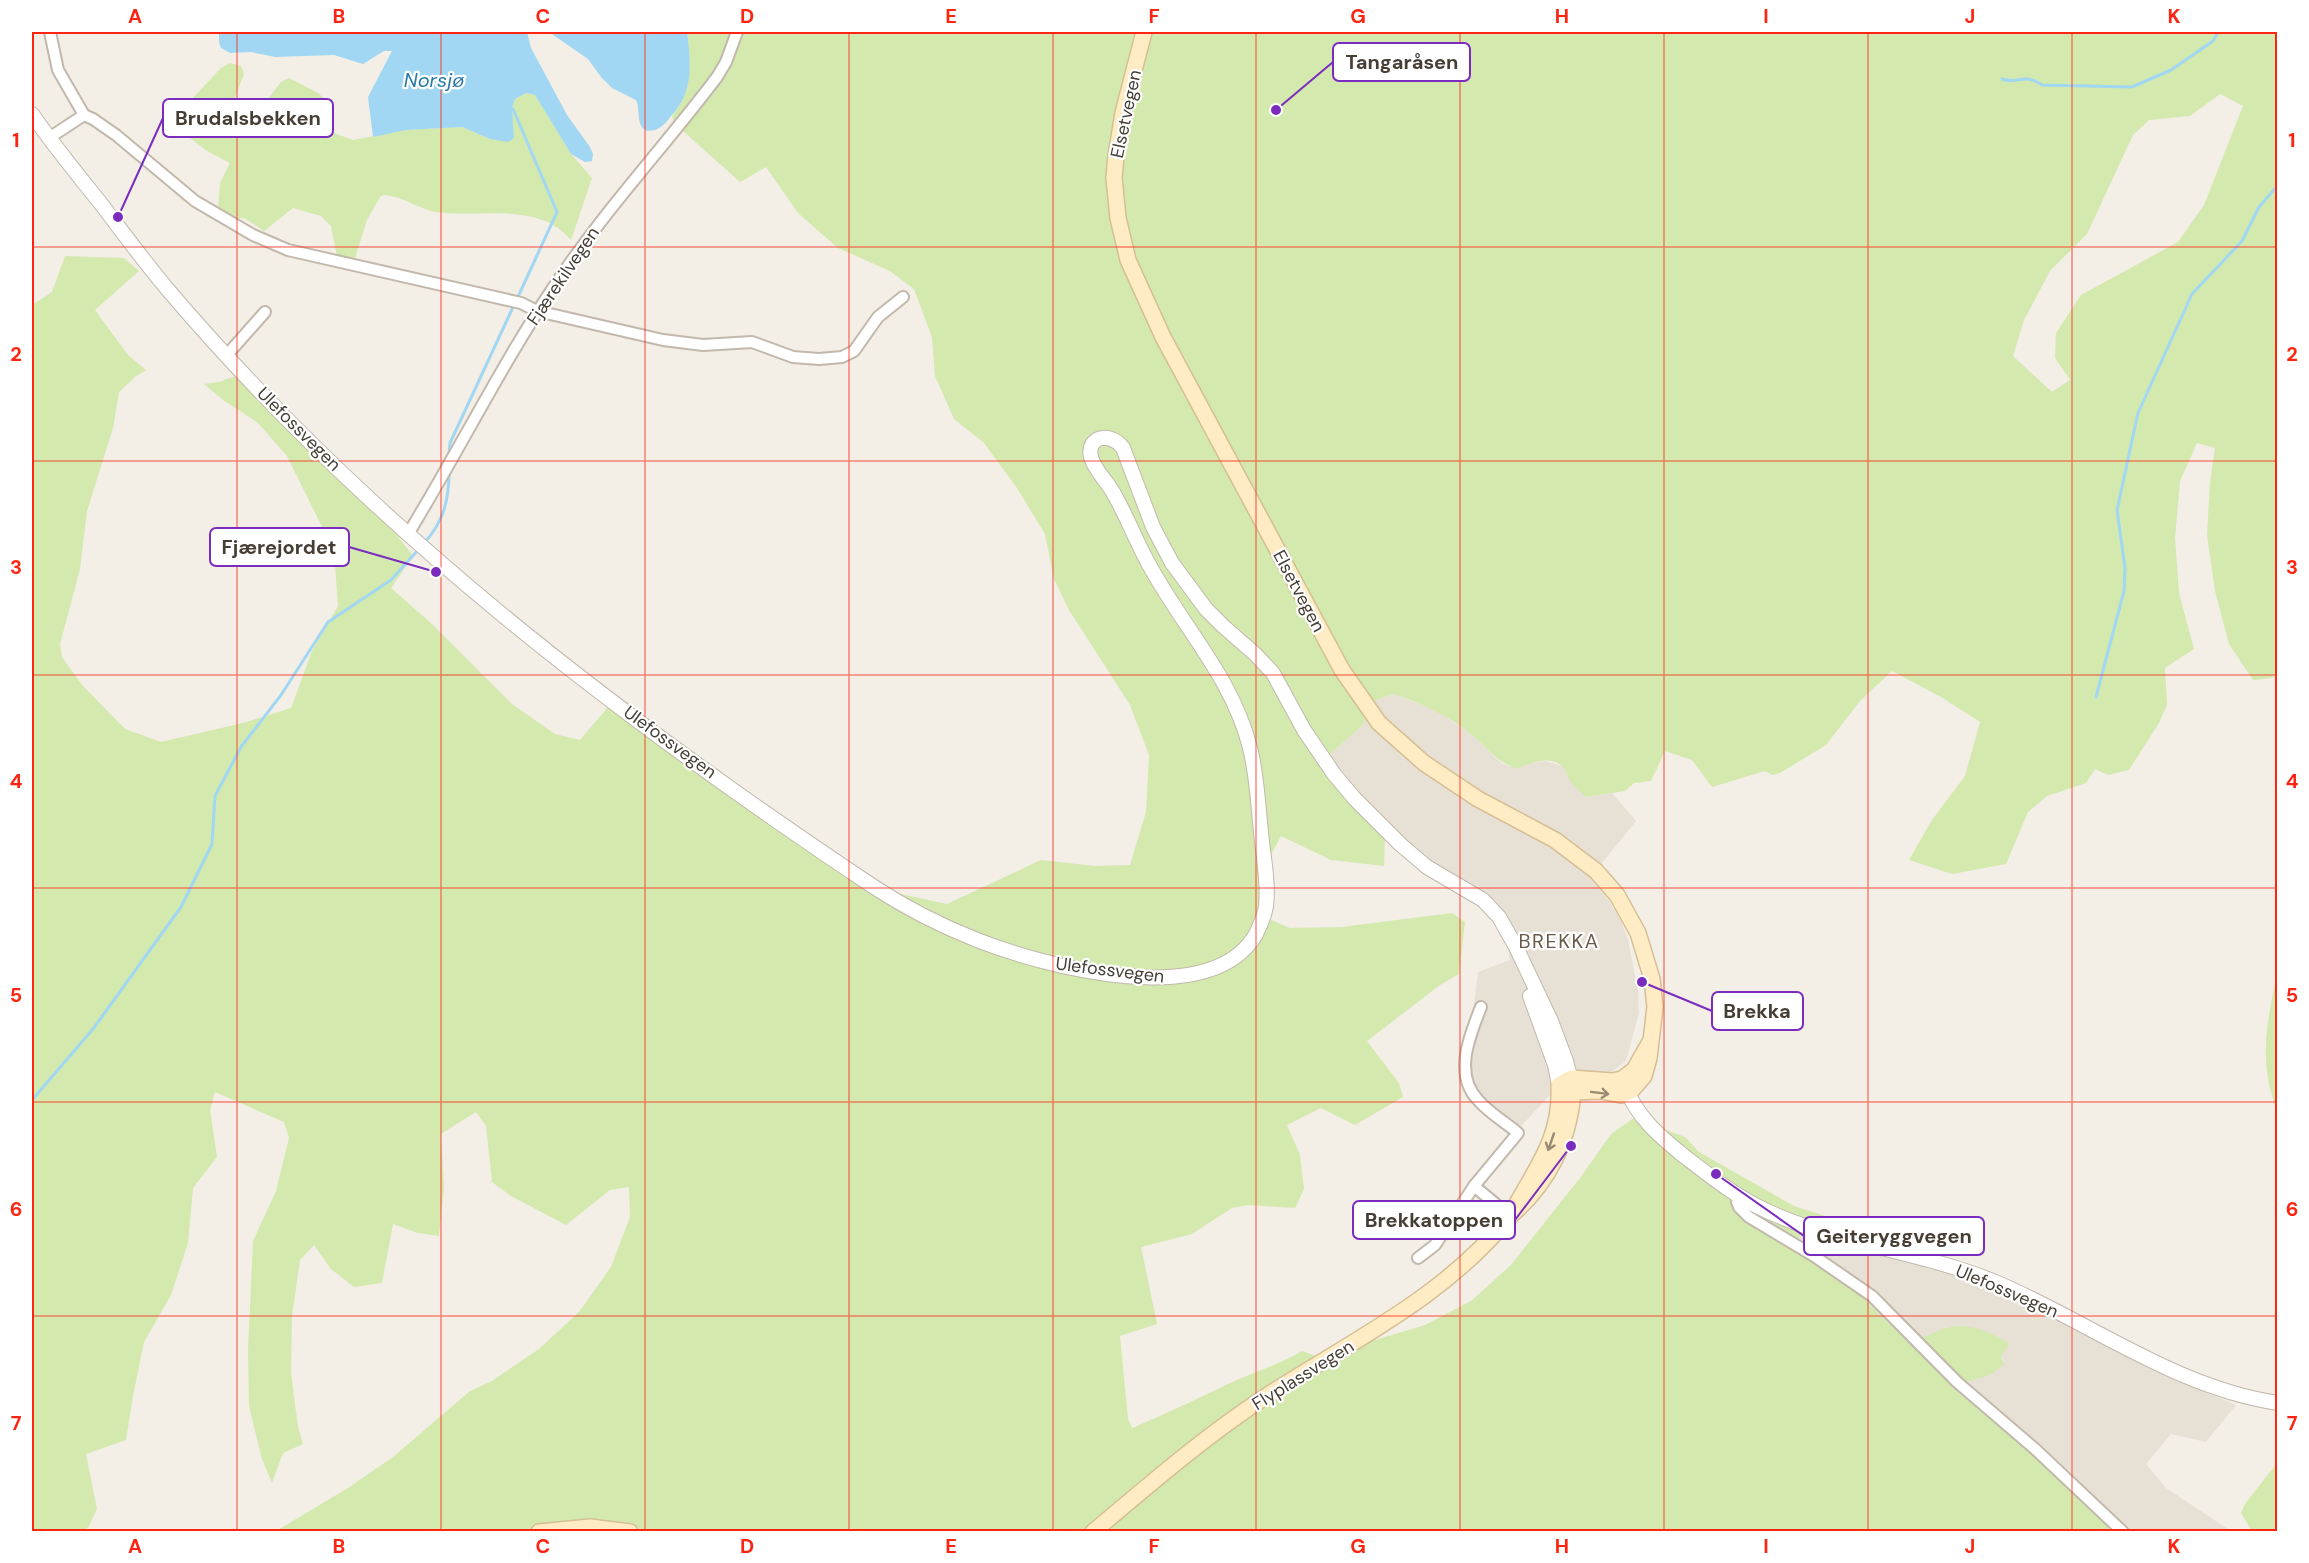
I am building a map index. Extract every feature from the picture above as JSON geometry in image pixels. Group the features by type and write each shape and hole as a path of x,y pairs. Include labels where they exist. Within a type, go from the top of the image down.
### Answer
{"main road":[{"name":"Elsetvegen","path":"1144,32 1118,135 1114,178 1115,196 1128,260 1163,337 1342,669 1369,710 1392,736 1424,763 1478,799 1576,854 1596,871 1617,895 1638,933 1650,971 1654,1006 1649,1058 1644,1076 1638,1086 1625,1086"},
{"path":"1568,1085 1614,1095 1625,1086"},
{"name":"Flyplassvegen","path":"1093,1532 1198,1445 1246,1410 1401,1314 1471,1259 1510,1216 1543,1161 1568,1085"},
{"path":"539,1532 590,1527 630,1532"}],"street":[{"path":"50,32 58,70 84,115 109,129 195,201 253,235 301,254 521,303 537,311 663,340 703,345 752,342 793,357 819,360 842,357 854,351 878,317 903,297"},
{"name":"Fjærekilvegen","path":"408,534 537,311 617,200 717,77 726,62 737,32"},
{"name":"Ulefossvegen","path":"32,114 168,290 226,356 296,428 408,534 564,665 821,852 897,902 968,937 1032,959 1113,974 1183,976 1213,969 1234,957 1255,936 1264,916 1266,878 1253,765 1245,730 1234,702 1213,664 1159,582 1114,494 1091,459 1090,448 1095,441 1106,437 1113,438 1123,448 1144,506 1161,544 1197,598 1222,626 1273,673 1314,747 1354,798 1422,863 1469,891 1492,909 1508,932 1551,1021 1568,1085"},
{"path":"49,138 84,115"},
{"path":"226,356 265,312"},
{"path":"1418,1258 1434,1245 1474,1186 1518,1132 1477,1100 1467,1080 1465,1068 1469,1039 1481,1007"},
{"name":"Ulefossvegen","path":"1625,1086 1646,1123 1701,1170 1739,1197 1766,1211 1813,1228 1979,1275 2194,1380 2248,1399 2277,1403"},
{"path":"1474,1186 1510,1216"},
{"path":"1739,1197 1737,1202 1739,1207 1749,1217 1814,1256 1872,1296 1957,1382 2035,1449 2123,1532"}],"shaded area":[{"path":"1393,694 1435,710 1471,734 1501,763 1517,769 1530,763 1545,761 1562,766 1585,797 1612,793 1636,821 1590,878 1607,898 1621,921 1628,940 1638,991 1639,1013 1626,1061 1609,1074 1602,1075 1574,1069 1555,1080 1550,1095 1518,1129 1490,1118 1468,1084 1471,1029 1478,972 1510,960 1505,930 1463,892 1418,861 1339,780 1329,755 1363,725 1370,702"},
{"path":"1801,1236 1822,1239 1983,1284 2072,1324 2154,1371 2236,1405 2206,1442 2171,1434 2146,1464 2166,1488 2231,1531 2114,1531 2017,1441 1963,1395 1961,1390 1965,1383 1971,1379 1990,1375 2004,1361 2001,1356 2008,1345 1948,1327 1924,1338 1911,1337 1901,1332 1862,1296 1788,1247"}],"green space":[{"path":"687,32 2277,32 2277,674 2271,678 2253,680 2229,644 2215,591 2207,535 2210,482 2215,448 2197,443 2180,481 2175,538 2179,593 2194,649 2165,668 2167,705 2159,723 2129,770 2108,775 2095,769 2086,783 2047,796 2028,812 2006,864 1952,874 1909,860 1932,820 1965,776 1980,722 1941,697 1892,671 1860,701 1826,745 1780,773 1772,775 1765,771 1712,787 1692,760 1665,751 1651,781 1634,783 1625,791 1585,797 1571,781 1563,767 1557,763 1540,761 1517,769 1498,759 1454,722 1424,706 1393,694 1370,702 1363,725 1329,755 1339,780 1385,833 1384,866 1331,860 1281,836 1267,862 1264,917 1290,928 1342,927 1452,913 1465,922 1459,974 1440,985 1367,1041 1399,1083 1403,1097 1355,1125 1321,1108 1287,1125 1300,1155 1304,1189 1295,1208 1248,1205 1232,1208 1192,1234 1141,1247 1157,1324 1120,1336 1128,1419 1132,1428 1302,1351 1319,1357 1425,1325 1471,1301 1511,1265 1580,1178 1611,1134 1634,1118 1685,1137 1699,1152 1794,1206 1932,1250 1944,1271 1822,1239 1801,1236 1788,1247 1852,1289 1905,1335 1916,1338 1945,1328 1965,1326 1987,1332 2007,1342 2009,1345 2001,1356 2004,1364 1989,1375 1966,1383 1961,1390 1963,1395 2017,1441 2114,1531 276,1531 348,1488 393,1457 470,1391 492,1381 539,1349 579,1312 611,1267 630,1217 629,1187 610,1190 566,1225 511,1196 492,1182 486,1126 476,1112 441,1134 444,1187 439,1236 418,1233 393,1224 382,1283 354,1287 331,1269 314,1245 300,1260 292,1316 291,1373 298,1427 303,1444 283,1453 272,1483 262,1459 249,1406 248,1351 253,1241 276,1191 289,1138 284,1122 215,1092 210,1110 217,1157 193,1188 188,1243 171,1295 144,1342 126,1440 86,1454 97,1509 88,1528 78,1531 32,1532 32,305 52,292 65,256 124,258 139,271 95,310 128,355 146,370 119,392 113,428 87,511 80,569 60,644 62,657 82,685 125,729 161,742 243,723 291,708 312,651 338,606 334,551 287,456 257,422 223,400 204,384 219,382 241,374 342,475 361,501 393,530 413,556 391,588 432,624 512,704 555,734 580,740 608,707 628,705 719,770 759,803 849,866 896,893 947,904 1041,860 1095,866 1130,865 1146,812 1149,755 1130,705 1069,610 1054,579 1045,534 1017,488 984,443 954,419 935,376 932,337 914,289 890,271 838,248 798,213 766,167 740,182 674,123 672,116 684,97 689,76","holes":["2220,94 2243,106 2204,205 2178,242 2081,295 2056,333 2055,358 2070,380 2052,392 2013,356 2024,320 2050,271 2087,234 2133,135 2149,120 2190,116"]},
{"path":"230,63 241,66 244,74 232,105 234,112 245,118 254,117 281,82 289,78 318,93 328,102 331,132 353,140 406,130 462,127 490,139 512,108 515,99 526,93 535,95 571,154 592,178 571,240 558,228 543,220 508,214 436,212 396,197 383,195 367,220 354,261 339,266 331,226 321,216 293,208 264,231 244,218 235,218 218,211 220,183 230,163 207,151 181,131 191,100 221,68"},
{"path":"2277,973 2277,1111 2268,1075 2266,1042"},
{"path":"2277,1463 2277,1531 2252,1531 2241,1513 2245,1504"}],"water":[{"name":"Norsjø","path":"219,32 527,32 531,48 567,115 590,147 593,154 592,161 585,162 571,154 535,95 526,93 515,99 512,108 514,138 508,142 490,139 462,127 406,130 373,137 368,97 392,51 384,51 363,64 334,55 275,57 251,52 230,53 221,48"},
{"path":"549,32 687,32 689,76 679,106 663,126 655,130 645,130 640,121 636,100 612,88 588,59"}],"waterway":[{"path":"2002,79 2013,81 2031,79 2042,85 2132,87 2171,70 2213,41 2218,32"},
{"path":"513,109 557,212 517,299"},
{"path":"2096,697 2124,591 2125,568 2117,510 2138,413 2192,294 2242,241 2259,207 2278,185"},
{"path":"449,455 450,443 514,305"},
{"path":"425,542 441,518 448,491 449,471"},
{"path":"32,1100 93,1029 181,907 212,844 215,796 241,747 281,695 328,622 391,580 419,549"}],"place":[{"name":"Tangaråsen","path":"1276,110"},
{"name":"Brudalsbekken","path":"118,217"},
{"name":"Fjærejordet","path":"436,572"},
{"name":"Brekka","path":"1642,982"},
{"name":"Brekkatoppen","path":"1571,1146"},
{"name":"Geiteryggvegen","path":"1716,1174"}],"district":[{"name":"BREKKA","path":"1559,941"}]}
